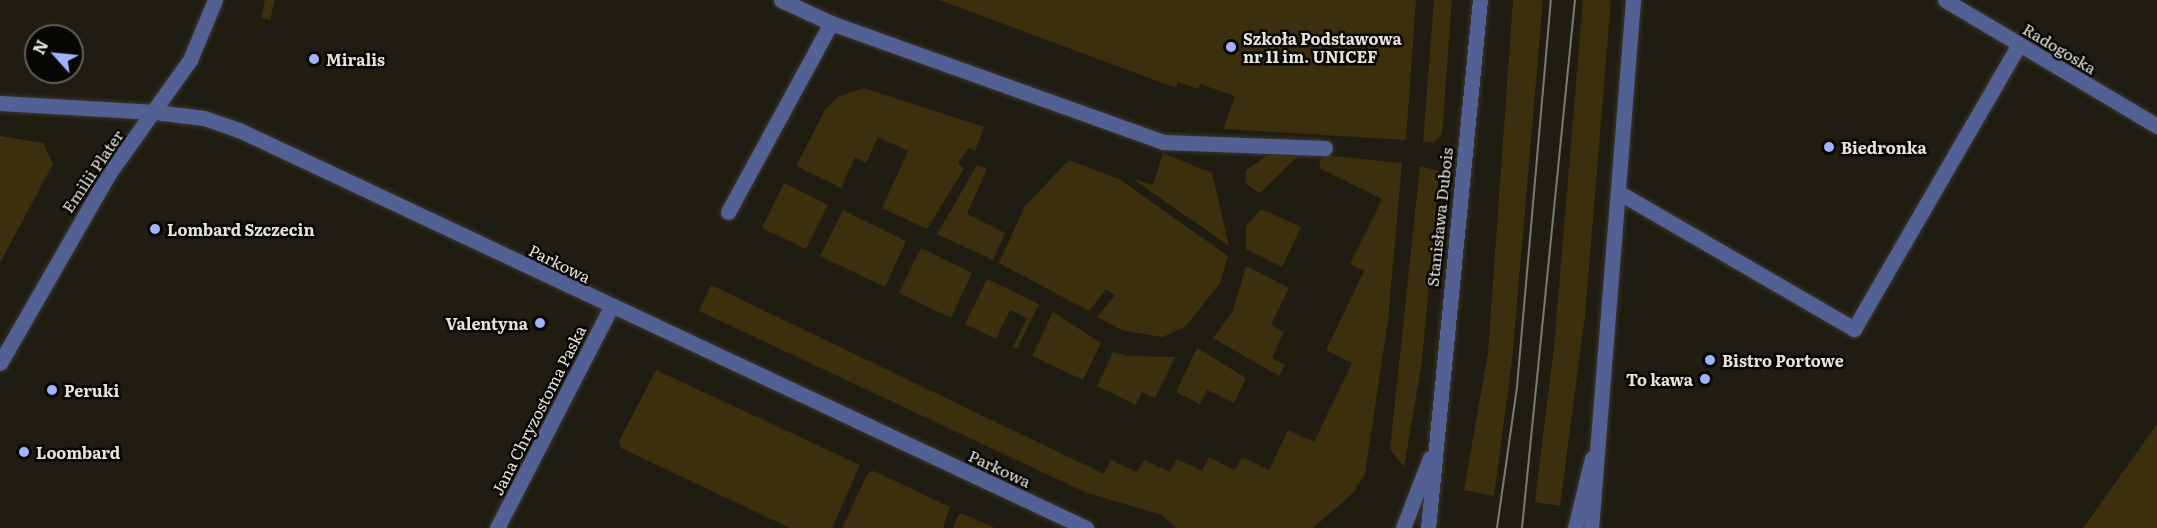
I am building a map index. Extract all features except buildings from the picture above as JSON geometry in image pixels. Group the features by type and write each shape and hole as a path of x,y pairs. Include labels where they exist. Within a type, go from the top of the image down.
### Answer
{"street":[{"name":"Emilii Plater","path":"0,363 105,180 190,60 215,0"},
{"path":"781,0 831,23 1163,142 1325,148"},
{"name":"Stanisława Dubois","path":"1428,528 1434,437 1480,0"},
{"path":"1591,528 1633,0"},
{"name":"Radogoska","path":"1945,0 2157,126"},
{"path":"728,212 831,23"},
{"path":"1618,192 1854,329 2019,44"},
{"name":"Parkowa","path":"0,103 155,112 204,118 239,130 611,308 1086,528"},
{"name":"Jana Chryzostoma Paska","path":"497,528 611,308"},
{"path":"1575,528 1601,419"},
{"name":"Stanisława Dubois","path":"1403,528 1424,484 1434,437"}],"shaded area":[{"path":"265,0 275,0 270,20 261,18"},
{"name":"Szkoła Podstawowa nr 11 im. UNICEF","path":"939,0 1416,0 1406,140 1223,129 1235,96 1200,84 1198,89 1178,82 1176,88"},
{"path":"1434,0 1452,0 1442,134 1433,143 1423,142"},
{"path":"1513,0 1543,0 1512,361 1494,496 1464,490 1488,353"},
{"path":"1583,0 1611,0 1585,315 1560,506 1535,502 1554,347"},
{"path":"864,88 984,127 975,151 969,148 958,163 964,169 927,229 882,208 908,151 878,137 866,163 855,157 841,188 796,166 825,110 838,97"},
{"path":"0,136 43,143 53,164 0,263"},
{"path":"1163,153 1212,173 1229,246 1133,179 1153,185"},
{"path":"1268,155 1298,156 1260,193 1245,183 1246,170"},
{"path":"1322,155 1402,163 1388,320 1365,474 1353,493 1313,528 1176,528 1162,515 1087,493 699,311 711,285 1104,474 1111,460 1137,472 1144,460 1170,472 1177,459 1202,471 1209,457 1235,470 1242,457 1269,470 1288,430 1314,442 1352,363 1326,350 1364,271 1350,264 1382,199 1319,168"},
{"path":"1069,160 1119,179 1228,256 1220,283 1186,326 1163,337 1124,331 1097,317 1115,295 1106,289 1089,311 999,263 1025,206"},
{"path":"977,165 987,169 967,214 1005,233 993,260 937,234"},
{"path":"1420,166 1439,171 1422,362 1404,467 1390,449"},
{"path":"784,183 828,205 806,249 762,228"},
{"path":"1261,209 1301,227 1282,267 1246,249 1246,226"},
{"path":"843,210 906,241 885,287 820,256"},
{"path":"921,248 972,273 951,318 899,293"},
{"path":"1246,266 1289,288 1271,325 1284,332 1272,358 1285,365 1279,376 1213,338 1233,311"},
{"path":"987,279 1039,304 1017,349 1013,347 1027,318 1010,310 996,339 965,324"},
{"path":"1053,312 1101,343 1083,380 1032,356"},
{"path":"1197,348 1246,378 1234,403 1207,390 1200,404 1176,392"},
{"path":"1113,352 1128,356 1175,357 1155,398 1142,392 1136,405 1097,386"},
{"path":"656,370 860,465 832,528 790,528 621,448 619,441"},
{"path":"2157,424 2157,528 2083,528"},
{"path":"874,471 950,507 943,528 842,528 868,473"},
{"path":"959,514 963,514 995,528 953,528"}],"tram line":[{"path":"1497,528 1517,387 1551,0"},
{"path":"1522,528 1575,0"}],"place":[{"name":"Szkoła Podstawowa nr 11 im. UNICEF","path":"1231,47"},
{"name":"Miralis","path":"314,59"},
{"name":"Biedronka","path":"1829,147"},
{"name":"Lombard Szczecin","path":"155,229"},
{"name":"Valentyna","path":"540,323"},
{"name":"Bistro Portowe","path":"1710,360"},
{"name":"To kawa","path":"1705,379"},
{"name":"Peruki","path":"52,390"},
{"name":"Loombard","path":"24,452"}]}
